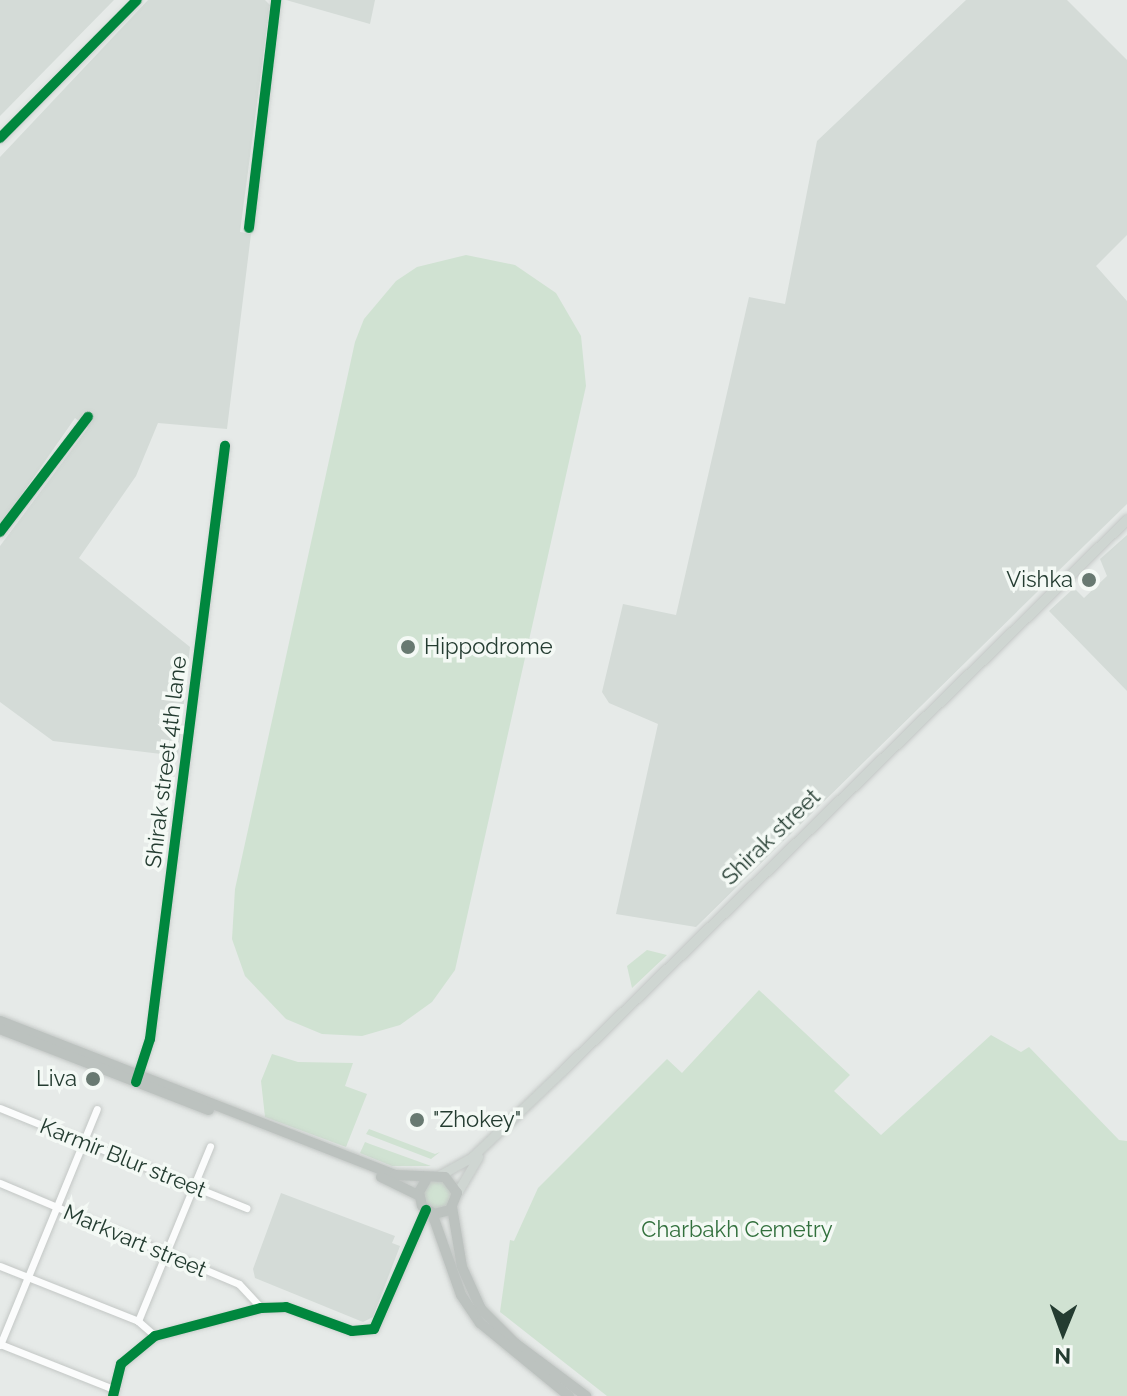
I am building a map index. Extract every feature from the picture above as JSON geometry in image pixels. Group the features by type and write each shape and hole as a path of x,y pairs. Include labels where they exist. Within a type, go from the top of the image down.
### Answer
{"highway":[{"path":"0,1021 418,1195 429,1212 461,1295 480,1323 569,1396"},
{"path":"0,1029 395,1175 426,1180 418,1195"},
{"path":"438,1176 449,1180 457,1193"},
{"name":"Shirak street","path":"426,1180 438,1176"},
{"name":"Shirak street","path":"452,1207 457,1193"},
{"path":"429,1212 452,1207 462,1267 481,1309 515,1343 586,1396"}],"main road":[{"name":"Shirak street","path":"438,1176 467,1160 492,1138 1127,521"},
{"name":"Shirak street","path":"457,1193 475,1160 1127,521"}],"street":[{"path":"0,138 137,0"},
{"path":"249,228 276,0"},
{"path":"0,532 88,417"},
{"name":"Shirak street 4th lane","path":"137,1078 150,1039 225,446"},
{"name":"Karmir Blur street","path":"0,1108 246,1208"},
{"path":"97,1109 0,1345 113,1392 121,1364 155,1336 261,1308 286,1307 352,1331 374,1329 429,1212"},
{"path":"138,1321 210,1146"},
{"name":"Markvart street","path":"0,1183 239,1284 261,1308"},
{"path":"0,1266 138,1321 155,1336"}],"shaded area":[{"path":"0,0 114,0 0,116"},
{"path":"148,0 265,0 270,5 240,232 251,234 227,429 158,423 136,476 79,558 190,647 178,756 53,741 0,702 0,546 88,428 75,418 0,526 0,157"},
{"path":"286,0 375,0 370,24"},
{"path":"966,0 1067,0 1127,60 1127,235 1096,266 1127,301 1127,504 1048,581 1038,584 1038,591 696,927 616,914 658,724 609,703 602,692 623,604 676,615 749,297 785,304 817,141"},
{"path":"1127,535 1127,691 1049,611 1074,588 1084,598 1107,576 1100,559"},
{"path":"281,1193 395,1236 392,1243 400,1246 373,1317 363,1322 255,1278 253,1269"}],"green space":[{"name":"Hippodrome","path":"466,255 515,265 556,293 581,336 586,386 455,970 432,1002 400,1025 362,1036 322,1034 286,1019 245,976 232,939 235,889 355,342 364,319 396,281 417,267"},
{"path":"647,950 667,955 632,988 627,966"},
{"name":"Charbakh Cemetry","path":"759,990 850,1075 834,1091 881,1135 991,1035 1021,1052 1029,1047 1119,1140 1127,1141 1127,1396 607,1396 500,1312 510,1240 514,1241 538,1188 667,1059 682,1073"},
{"path":"272,1054 298,1062 353,1063 345,1086 367,1094 346,1147 265,1117 261,1081"},
{"path":"369,1129 435,1154 440,1152 431,1159 366,1134"},
{"path":"365,1142 431,1166 392,1166 360,1153"},
{"path":"437,1181 447,1185 451,1195 447,1205 437,1209 427,1205 423,1195 427,1185"}],"cycle path":[{"path":"0,138 137,0"},
{"path":"249,228 276,0"},
{"path":"0,532 88,417"},
{"path":"136,1082 150,1039 225,446"},
{"path":"113,1396 121,1364 155,1336 261,1308 286,1307 352,1331 374,1329 426,1210"}],"place":[{"name":"Vishka","path":"1089,580"},
{"name":"Hippodrome","path":"408,647"},
{"name":"Liva","path":"93,1079"},
{"name":"\"Zhokey\"","path":"417,1120"}]}
